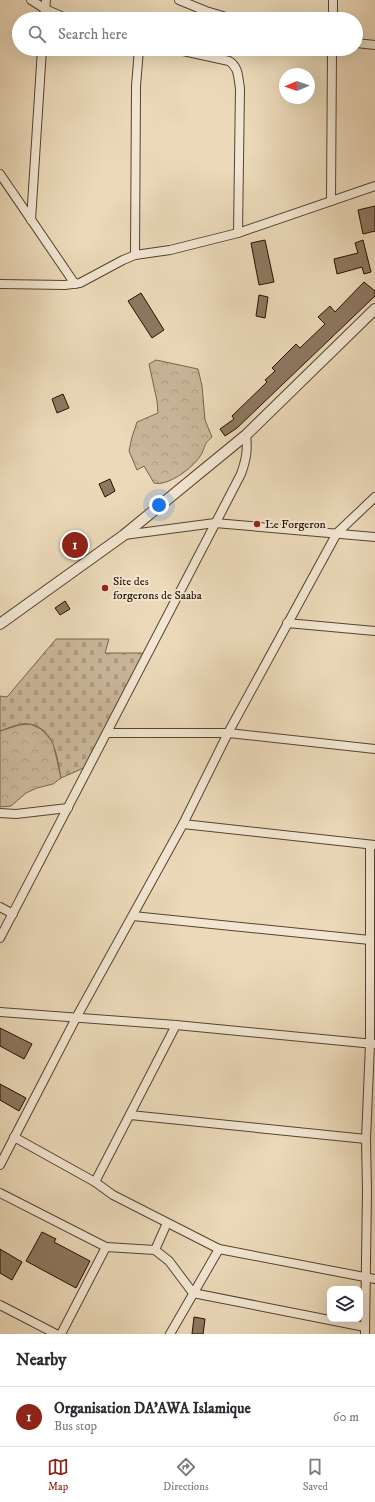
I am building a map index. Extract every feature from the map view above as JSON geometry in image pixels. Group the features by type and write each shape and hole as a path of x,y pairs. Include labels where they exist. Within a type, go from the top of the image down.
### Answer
{"street":[{"path":"30,0 52,12"},
{"path":"45,12 46,0"},
{"path":"179,0 209,12"},
{"path":"333,0 333,12"},
{"path":"363,44 375,45"},
{"path":"31,220 42,56"},
{"path":"135,255 136,86 138,56"},
{"path":"206,56 229,61 235,64 237,71 240,88 238,233"},
{"path":"331,201 332,56"},
{"path":"0,174 74,284"},
{"path":"0,284 74,284 85,281 135,255 170,250 238,233 375,186"},
{"path":"0,624 124,535 246,435 373,314"},
{"path":"0,938 108,733 243,468 247,456 248,446 246,435"},
{"path":"0,1165 76,1018 183,824 228,733 337,533 375,497"},
{"path":"124,535 216,523 375,537"},
{"path":"287,623 375,631"},
{"path":"108,733 228,733 375,748"},
{"path":"0,813 16,814 68,808"},
{"path":"0,1193 106,1247 155,1250 169,1261 193,1293 365,1331 365,1277 371,1190 366,1139 372,1044 370,940 372,845 183,824"},
{"path":"0,907 13,914"},
{"path":"133,916 370,940"},
{"path":"0,1012 176,1025 372,1044"},
{"path":"95,1182 176,1025"},
{"path":"130,1115 366,1139"},
{"path":"14,1137 95,1182 113,1195 219,1249 375,1279"},
{"path":"155,1250 167,1222"},
{"path":"61,1334 106,1247"},
{"path":"170,1334 219,1249"},
{"path":"0,1305 56,1334"}],"green space":[{"path":"156,360 198,369 202,386 205,420 212,437 206,443 202,453 194,464 174,479 160,483 154,483 144,466 137,470 129,451 137,422 158,413 149,364"},
{"path":"56,639 109,639 105,653 147,653 88,766 61,778 56,753 50,738 45,732 30,724 23,724 0,731 0,696 7,697"},
{"path":"30,724 41,729 53,742 61,778 53,784 37,788 26,793 11,806 0,807 0,731 19,725"}],"building":[{"path":"375,206 375,231 363,234 358,210"},
{"path":"265,240 274,282 259,285 251,243"},
{"path":"363,240 371,272 364,274 362,267 337,274 334,259 358,253 355,243"},
{"path":"364,282 375,291 375,296 237,428 225,436 220,429 234,419 232,416 267,382 265,380 275,371 272,368 296,344 300,348 325,324 318,317 330,306 335,312"},
{"path":"141,293 164,330 152,338 128,301"},
{"path":"259,295 268,297 265,318 256,316"},
{"path":"63,394 69,408 57,413 52,399"},
{"path":"110,479 115,491 105,497 99,484"},
{"path":"65,601 70,609 60,615 55,608"},
{"path":"0,1028 32,1044 24,1059 0,1046"},
{"path":"0,1084 26,1098 19,1111 0,1100"},
{"path":"42,1232 56,1239 54,1242 90,1261 76,1288 26,1261"},
{"path":"0,1249 22,1262 12,1280 0,1273"},
{"path":"194,1317 205,1319 203,1334 192,1334"}],"place":[{"name":"Le Forgeron","path":"257,524"},
{"name":"Organisation DA'AWA Islamique","path":"75,545"},
{"name":"Site des forgerons de Saaba","path":"105,588"}]}
